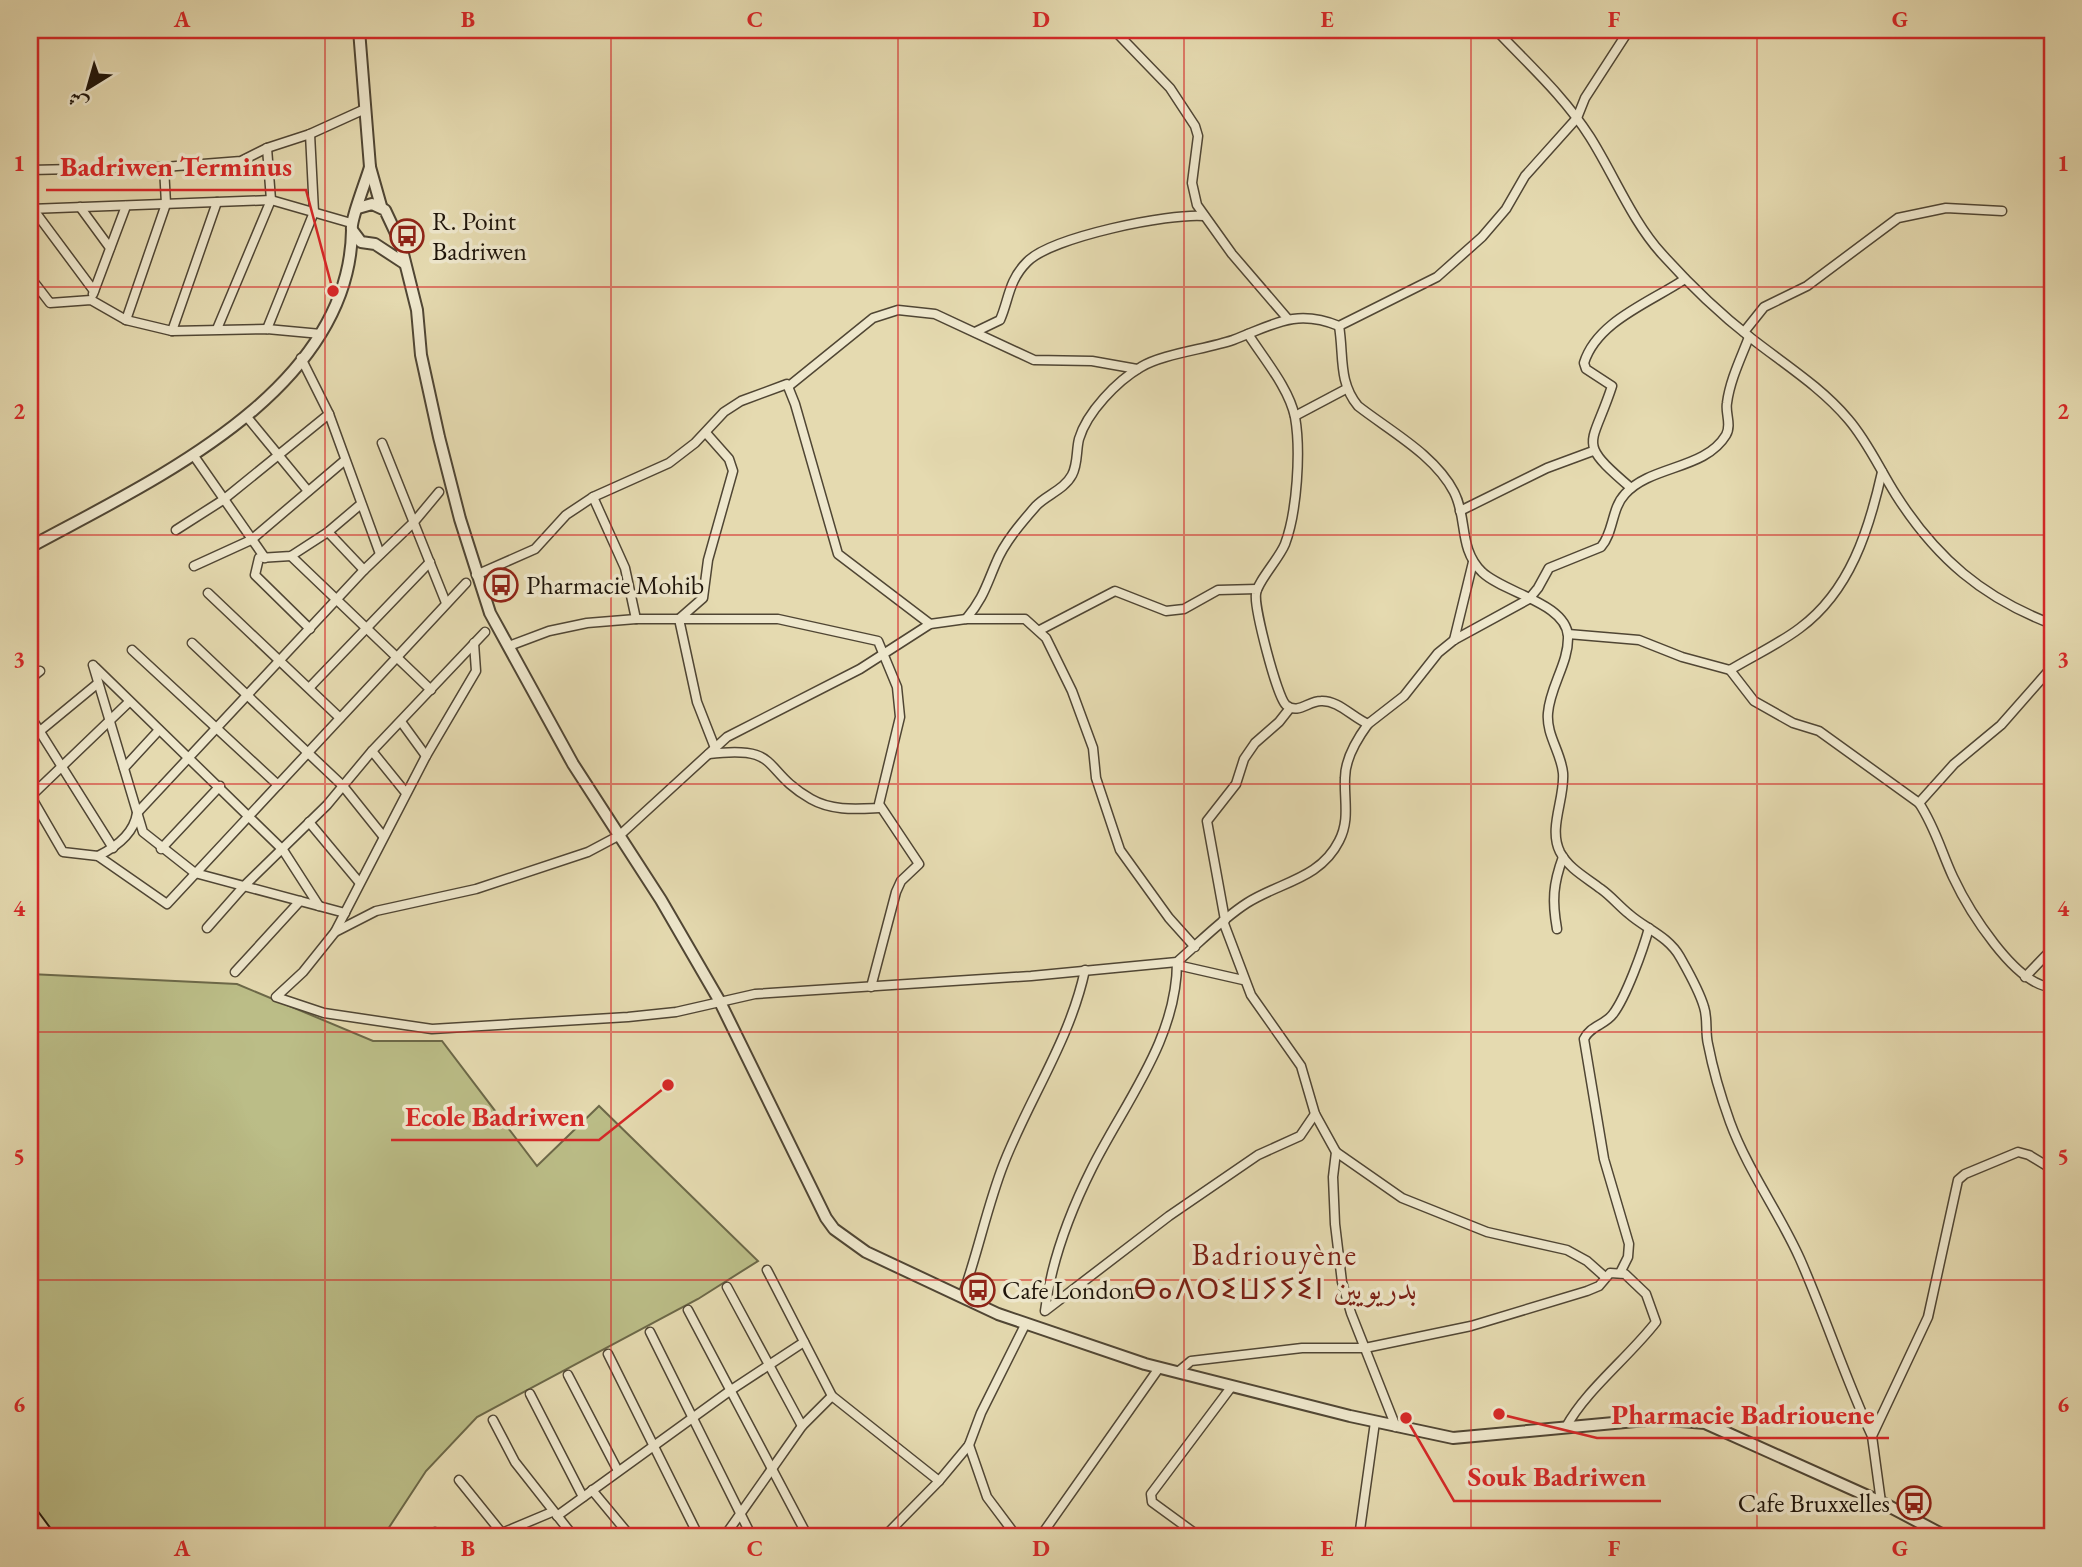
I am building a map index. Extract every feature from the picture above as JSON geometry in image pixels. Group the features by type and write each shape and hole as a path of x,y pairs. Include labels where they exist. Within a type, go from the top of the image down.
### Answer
{"highway":[{"path":"30,1514 47,1537"}],"street":[{"path":"359,30 370,167 381,206 389,214 391,225 400,242 416,310 421,355 439,437 476,575 490,613 573,764 621,835 719,1000 826,1218 834,1229 878,1258 1025,1325 1159,1367 1374,1422 1453,1438 1657,1419 1705,1423 1881,1502 1947,1537"},
{"path":"1114,30 1170,88 1195,126 1197,150 1193,194 1204,216 1287,318"},
{"path":"1496,30 1543,77 1577,118 1659,251 1685,279 1746,334 1842,412 1867,444 1914,522 1976,585 2007,606 2052,624"},
{"path":"966,619 982,598 1003,549 1026,517 1038,503 1066,484 1073,474 1079,440 1087,421 1102,402 1137,369 1248,334 1287,318 1316,318 1339,326 1437,277 1497,222 1525,176 1577,118 1585,98 1629,30"},
{"path":"30,170 241,162 267,148 310,134 365,110"},
{"path":"267,329 314,212 310,134"},
{"path":"218,329 271,200 267,148"},
{"path":"126,320 166,204 164,167"},
{"path":"30,547 194,456 247,417 301,358 321,334 340,298 350,266 351,227 370,167"},
{"path":"31,209 271,200 314,212 351,227 370,244 404,263"},
{"path":"172,331 217,202"},
{"path":"358,208 372,204 381,206"},
{"path":"93,296 126,206"},
{"path":"80,207 110,248"},
{"path":"1040,1330 1054,1266 1073,1211 1092,1168 1163,1033 1173,1004 1177,963 1224,920 1262,894 1304,877 1334,852 1346,826 1347,763 1368,724 1404,696 1438,653 1454,640 1529,599 1538,589 1549,568 1566,558 1597,550 1604,544 1619,501 1631,488 1693,459 1724,438 1728,429 1726,407 1729,388 1746,334 1764,307 1807,286 1898,218 1946,208 2002,211"},
{"path":"31,209 93,296 126,320 172,331 267,329 321,334"},
{"path":"975,332 1000,320 1007,293 1024,265 1053,246 1176,216 1204,216"},
{"path":"350,266 370,244 387,237 391,225"},
{"path":"30,277 50,303 93,296"},
{"path":"1631,488 1593,451 1591,438 1612,386 1586,369 1586,355 1594,343 1622,317 1685,279"},
{"path":"789,386 862,326 885,313 911,310 934,314 1034,360 1092,360 1137,369"},
{"path":"1339,326 1346,388 1358,406 1409,443 1454,490 1463,537 1473,562 1503,587 1556,613 1568,634 1562,670 1548,713 1550,736 1563,771 1556,835 1563,857 1678,952 1704,1006 1707,1044 1730,1122 1757,1182 1781,1219 1801,1261 1813,1296 1837,1346 1852,1396 1872,1436 1881,1502"},
{"path":"1248,334 1278,381 1294,416 1298,476 1289,528 1275,566 1257,589 1259,627 1279,692 1290,708 1295,710 1320,701 1329,702 1368,724"},
{"path":"301,358 329,414 380,554"},
{"path":"476,575 535,549 566,515 593,496 669,463 706,433 716,419 741,401 784,384 789,386"},
{"path":"789,386 838,554 930,624"},
{"path":"1294,416 1346,388"},
{"path":"176,530 223,500 280,457 329,414"},
{"path":"247,417 308,491"},
{"path":"679,619 703,598 708,560 733,471 729,459 706,433"},
{"path":"382,443 446,603"},
{"path":"1460,511 1547,468 1593,451"},
{"path":"194,456 265,558"},
{"path":"194,566 251,540 344,461"},
{"path":"1730,670 1801,628 1826,603 1854,565 1882,472"},
{"path":"98,856 113,848 135,825 137,813 364,570 414,522 439,492"},
{"path":"593,496 625,568 636,619"},
{"path":"310,629 255,575 259,558 291,555 328,532 361,504"},
{"path":"328,532 364,570"},
{"path":"291,555 430,690"},
{"path":"310,687 430,562"},
{"path":"1454,640 1473,562"},
{"path":"129,702 30,796 63,852 98,856 167,904 466,583"},
{"path":"1040,630 1115,591 1166,611 1184,609 1218,590 1257,589"},
{"path":"208,593 340,718"},
{"path":"335,932 376,911 519,876 588,852 621,835 711,751 747,725 806,698 930,624 966,619 1015,618 1025,619 1040,630 1060,662 1090,739 1096,778 1120,850 1169,918 1195,947"},
{"path":"509,646 549,631 587,623 636,619 778,619 872,639 881,644 897,687 900,717 879,799 880,808 919,864 901,881 896,892 871,987"},
{"path":"679,619 711,751"},
{"path":"208,928 244,886 283,850 485,632"},
{"path":"1568,634 1639,640 1682,657 1730,670 1754,701 1793,723 1819,731 1919,803 1933,824 1958,887 1983,926 2025,977 2039,986 2052,987"},
{"path":"192,643 343,786 383,836"},
{"path":"474,643 476,671 406,793 335,932 309,965 276,997 324,1013 432,1030 676,1012 719,1000 755,994 1177,963 1243,980"},
{"path":"132,650 278,785"},
{"path":"319,906 283,850 93,665 143,832 195,873 345,913"},
{"path":"1919,803 1954,764 2001,725 2052,667"},
{"path":"30,679 40,671"},
{"path":"40,731 97,684"},
{"path":"1290,708 1279,722 1255,743 1244,760 1236,784 1214,809 1208,821 1224,920 1243,980 1258,1007 1301,1066 1315,1114 1336,1152 1402,1198 1487,1232 1567,1250 1605,1276"},
{"path":"30,716 113,848"},
{"path":"402,723 426,756"},
{"path":"124,768 159,730"},
{"path":"372,751 406,793"},
{"path":"711,751 759,754 812,799 840,808 880,808"},
{"path":"162,849 220,786"},
{"path":"309,822 359,883"},
{"path":"1557,929 1552,900 1553,882 1563,857"},
{"path":"235,972 300,901"},
{"path":"1620,1273 1628,1256 1629,1244 1604,1159 1584,1039 1589,1031 1610,1018 1622,1001 1649,928"},
{"path":"2025,977 2052,949"},
{"path":"962,1297 1003,1165 1058,1055 1080,996 1085,970"},
{"path":"1045,1311 1168,1216 1258,1155 1300,1136 1315,1114"},
{"path":"1336,1152 1333,1177 1338,1253 1351,1313 1396,1427"},
{"path":"1872,1436 1928,1317 1958,1180 1965,1174 2018,1152 2035,1158 2052,1169"},
{"path":"767,1270 832,1396 939,1481"},
{"path":"1179,1371 1191,1361 1302,1348 1365,1348 1471,1326 1594,1289 1605,1276 1620,1273 1635,1282 1646,1294 1656,1322 1626,1360 1578,1407 1566,1427"},
{"path":"727,1287 802,1426"},
{"path":"688,1310 808,1537"},
{"path":"884,1537 939,1481 969,1444 985,1404 1025,1325"},
{"path":"650,1332 752,1537"},
{"path":"459,1480 504,1535 555,1514 583,1497 731,1390 804,1342"},
{"path":"608,1354 699,1537"},
{"path":"1040,1537 1159,1367"},
{"path":"568,1375 618,1471"},
{"path":"1200,1537 1152,1502 1151,1494 1232,1386"},
{"path":"530,1394 583,1497"},
{"path":"724,1537 802,1426 832,1396"},
{"path":"493,1420 516,1462 575,1537"},
{"path":"1359,1537 1374,1422"},
{"path":"969,1444 987,1497 1017,1537"},
{"path":"592,1490 631,1537"}],"green space":[{"path":"30,974 237,984 373,1041 442,1041 537,1166 599,1106 758,1261 698,1299 477,1417 426,1471 388,1529 391,1537 30,1537"}],"place":[{"name":"R. Point Badriwen","path":"407,236"},
{"name":"Badriwen Terminus","path":"333,291"},
{"name":"Pharmacie Mohib","path":"501,585"},
{"name":"Ecole Badriwen","path":"668,1085"},
{"name":"Cafe London","path":"978,1290"},
{"name":"Pharmacie Badriouene","path":"1499,1414"},
{"name":"Souk Badriwen","path":"1406,1418"},
{"name":"Cafe Bruxxelles","path":"1914,1503"}],"district":[{"name":"Badriouyène ⴱⴰⴷⵔⵉⵡⵢⵢⵉⵏ بدريويين","path":"1275,1272"}]}
